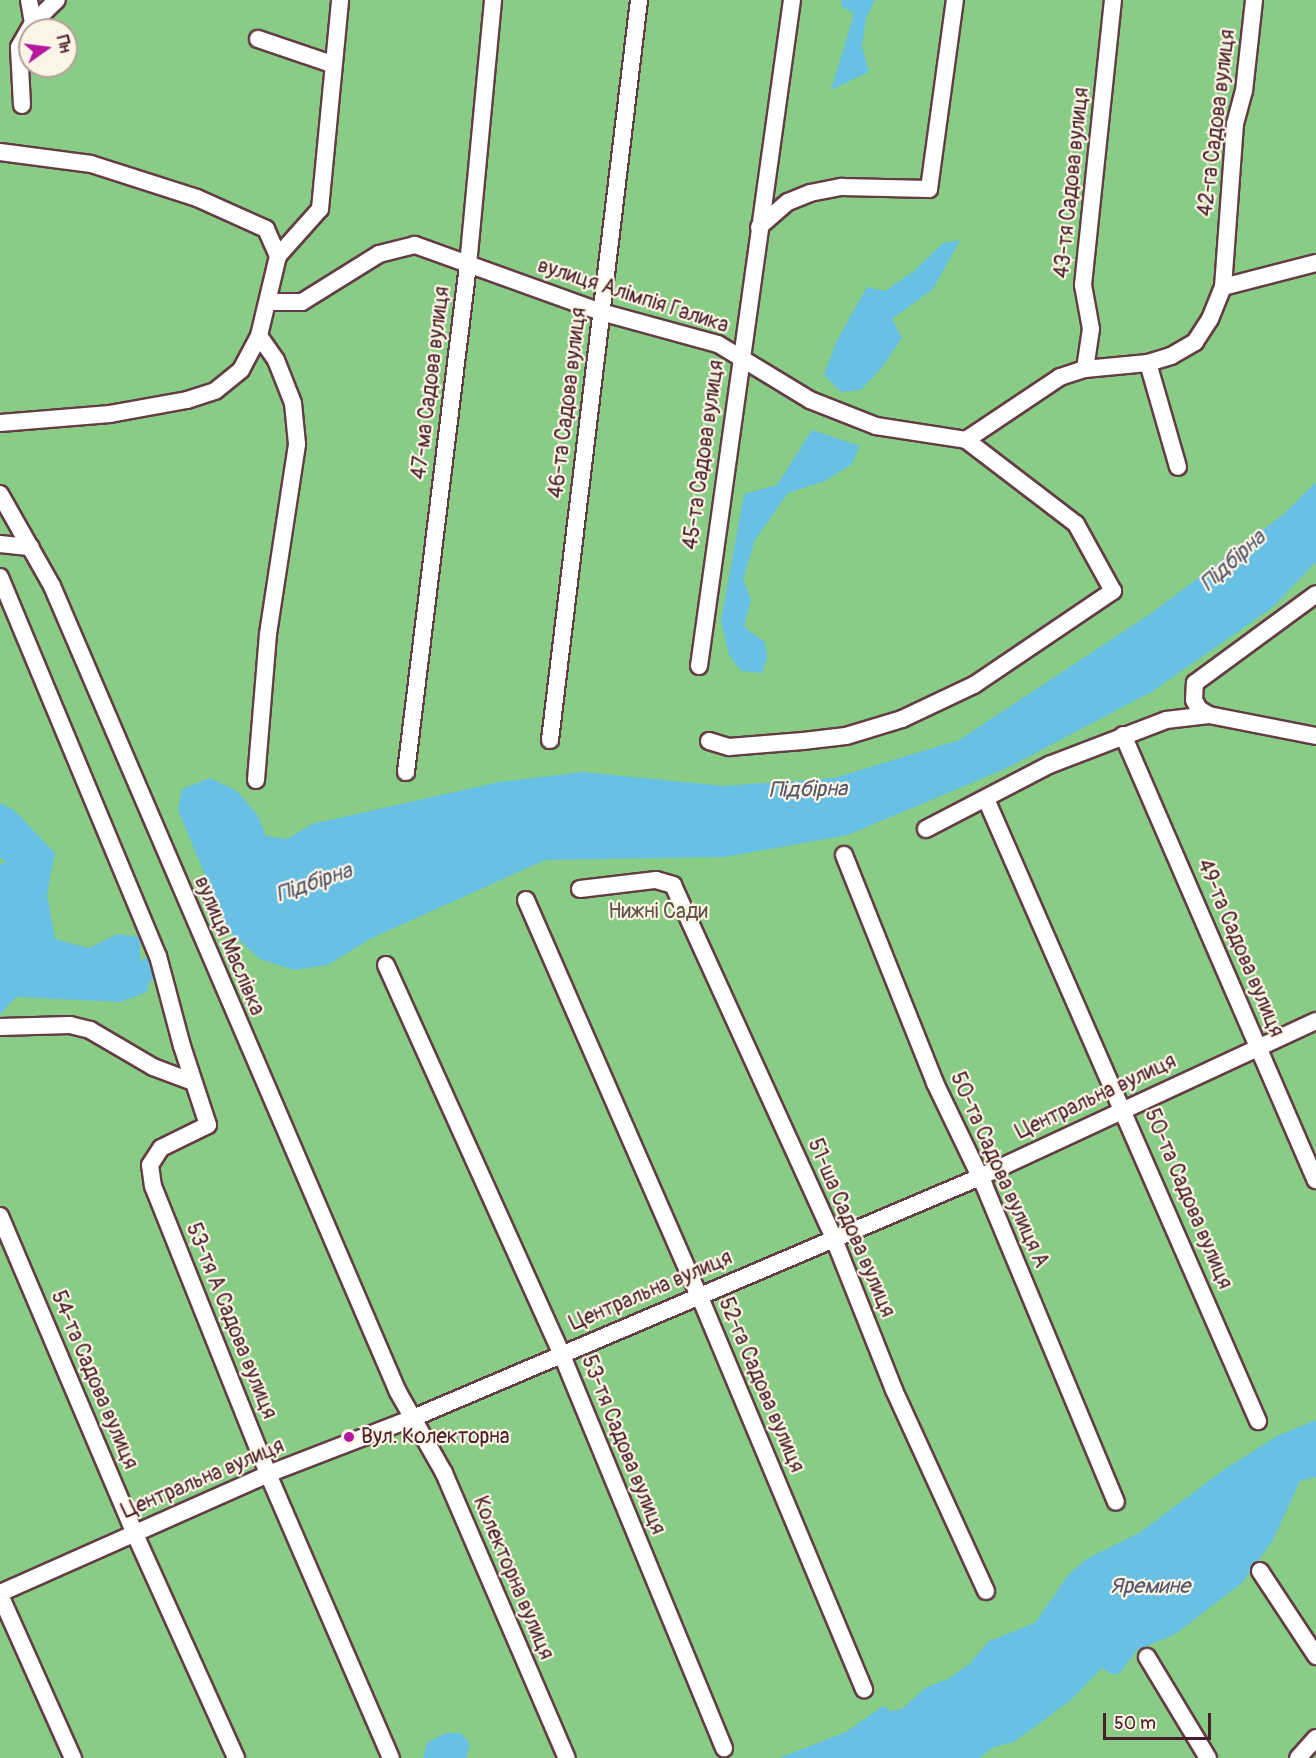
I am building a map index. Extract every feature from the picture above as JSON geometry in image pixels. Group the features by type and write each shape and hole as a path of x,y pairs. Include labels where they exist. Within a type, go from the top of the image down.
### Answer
{"street":[{"path":"29,0 32,18"},
{"path":"38,18 57,0"},
{"path":"0,423 110,414 196,397 215,391 241,370 259,336 269,302 278,256 320,209 332,64 340,0"},
{"name":"47-ма Садова вулиця","path":"406,772 468,265 493,0"},
{"name":"46-та Садова вулиця","path":"550,740 639,0"},
{"name":"45-та Садова вулиця","path":"699,666 740,356 792,0"},
{"path":"759,227 788,202 810,193 842,187 929,189 956,0"},
{"name":"43-тя Садова вулиця","path":"1085,369 1090,329 1083,285 1113,0"},
{"name":"42-га Садова вулиця","path":"1223,287 1235,124 1244,91 1254,0"},
{"path":"258,39 332,64"},
{"path":"21,78 22,105"},
{"path":"0,152 91,164 197,198 266,229 278,256"},
{"name":"вулиця Алімпія Галика","path":"269,302 302,302 379,254 415,245 601,312 718,344 810,400 876,426 966,440"},
{"path":"709,741 729,747 803,741 846,736 902,719 974,685 1113,591 1076,524 966,440 1029,395 1060,377 1085,369 1148,363 1171,356 1195,342 1210,320 1223,287 1316,263"},
{"path":"256,780 268,634 297,444 293,403 276,360 259,336"},
{"path":"1148,363 1178,467"},
{"name":"вулиця Маслівка","path":"0,494 31,547 75,638 235,1019 398,1392 413,1418"},
{"path":"0,544 31,547"},
{"path":"0,577 158,956 193,1082"},
{"path":"1203,716 1194,700 1195,683 1316,594"},
{"path":"926,829 1049,765 1166,720 1203,716 1316,736"},
{"name":"49-та Садова вулиця","path":"1123,735 1316,1180"},
{"name":"50-та Садова вулиця","path":"986,799 1124,1109 1258,1421"},
{"name":"50-та Садова вулиця А","path":"844,855 936,1083 980,1177 1116,1502"},
{"name":"51-ша Садова вулиця","path":"580,889 656,880 673,885 834,1239 894,1390 986,1591"},
{"name":"52-га Садова вулиця","path":"526,900 698,1296 864,1690"},
{"name":"53-тя Садова вулиця","path":"386,964 561,1354 724,1749"},
{"name":"Центральна вулиця","path":"0,1594 134,1532 268,1474 413,1418 980,1177 1316,1021"},
{"path":"0,1027 69,1025 90,1030 153,1067 193,1082"},
{"name":"53-тя А Садова вулиця","path":"193,1082 208,1125 161,1148 150,1165 153,1186 268,1474 390,1758"},
{"name":"54-та Садова вулиця","path":"0,1216 134,1532 236,1758"},
{"name":"Колекторна вулиця","path":"413,1418 444,1473 567,1758"},
{"path":"1260,1571 1316,1656"},
{"path":"0,1594 73,1758"},
{"path":"1147,1657 1208,1758"},
{"path":"1299,1758 1316,1738"}],"green space":[{"name":"Нижні Сади","path":"0,0 1316,0 1316,1758 0,1758"}],"water":[{"path":"842,0 875,0 866,18 862,46 869,72 831,90 854,14 841,6"},
{"path":"960,240 933,289 892,319 902,338 883,366 861,390 841,392 824,375 836,342 867,287 885,291 914,271 943,243"},
{"path":"812,430 860,446 852,464 825,481 788,493 755,540 743,579 751,600 744,627 765,642 767,658 762,673 741,671 729,655 721,621 744,494 777,485"},
{"name":"Підбірна","path":"1316,482 1316,562 1273,607 1153,691 1007,768 848,835 725,857 545,860 370,939 328,965 294,970 260,959 228,930 178,810 182,789 210,778 237,791 258,816 266,836 287,839 312,824 499,782 583,772 724,786 834,778 959,740 1150,614 1284,514"},
{"path":"0,803 14,810 55,853 47,894 55,939 89,948 117,934 140,937 140,961 152,955 160,975 149,982 147,992 121,1002 16,997 0,1015 0,864 6,862 0,857"},
{"name":"Яремине","path":"1316,1420 1316,1477 1300,1481 1273,1540 1242,1583 1174,1635 1137,1650 1120,1673 1114,1675 1102,1668 1071,1700 1014,1742 994,1747 979,1758 779,1758 846,1732 883,1706 891,1711 902,1709 925,1688 950,1678 970,1663 989,1641 1035,1623 1069,1574 1088,1558 1139,1533 1225,1469 1277,1436"},
{"path":"446,1733 461,1733 470,1744 466,1758 423,1758 427,1743"}],"place":[{"name":"Вул. Колекторна","path":"349,1437"}]}
